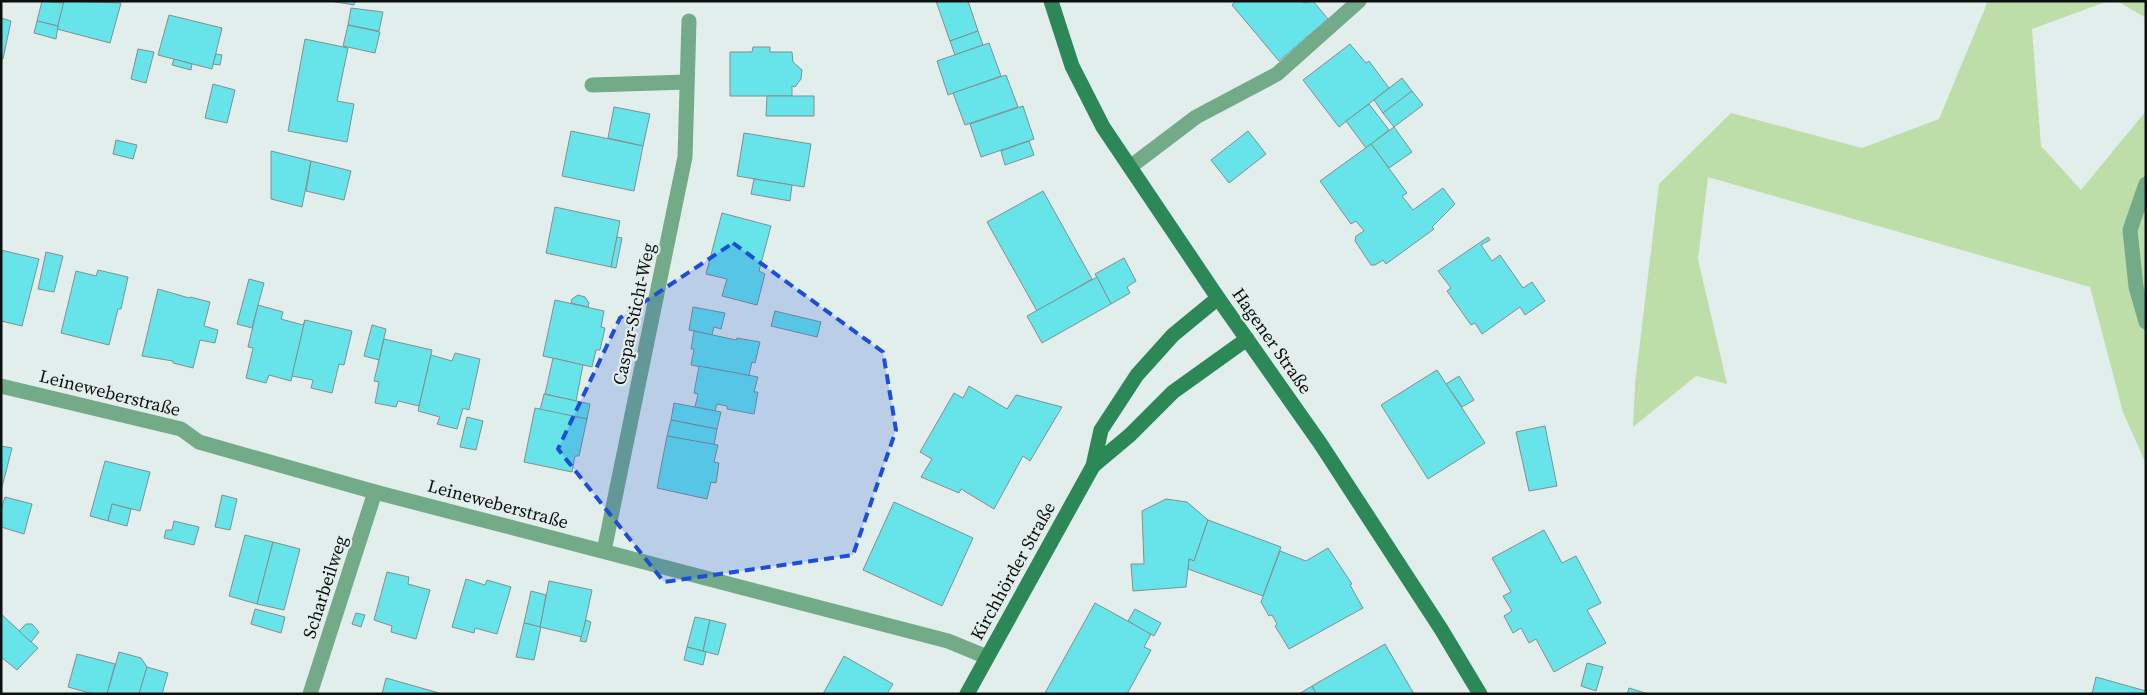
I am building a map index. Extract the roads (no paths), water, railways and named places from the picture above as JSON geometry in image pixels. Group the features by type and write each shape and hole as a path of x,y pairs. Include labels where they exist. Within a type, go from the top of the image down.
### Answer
{"main road":[{"name":"Hagener Straße","path":"1052,1 1072,66 1103,127 1218,298 1320,443 1441,630 1480,694"},
{"name":"Kirchhörder Straße","path":"967,694 1093,466 1101,430 1137,375 1173,335 1218,298"},
{"name":"Kirchhörder Straße","path":"1093,466 1130,435 1173,392 1247,339"}],"street":[{"path":"1130,166 1196,117 1278,74 1359,1"},
{"name":"Caspar-Sticht-Weg","path":"604,551 685,157 689,21"},
{"path":"592,85 687,82"},
{"path":"2146,184 2130,230 2136,287 2146,322"},
{"name":"Leineweberstraße","path":"1,386 181,429 199,442 375,492 948,641 987,658"},
{"name":"Scharbeilweg","path":"310,694 375,492"}]}
